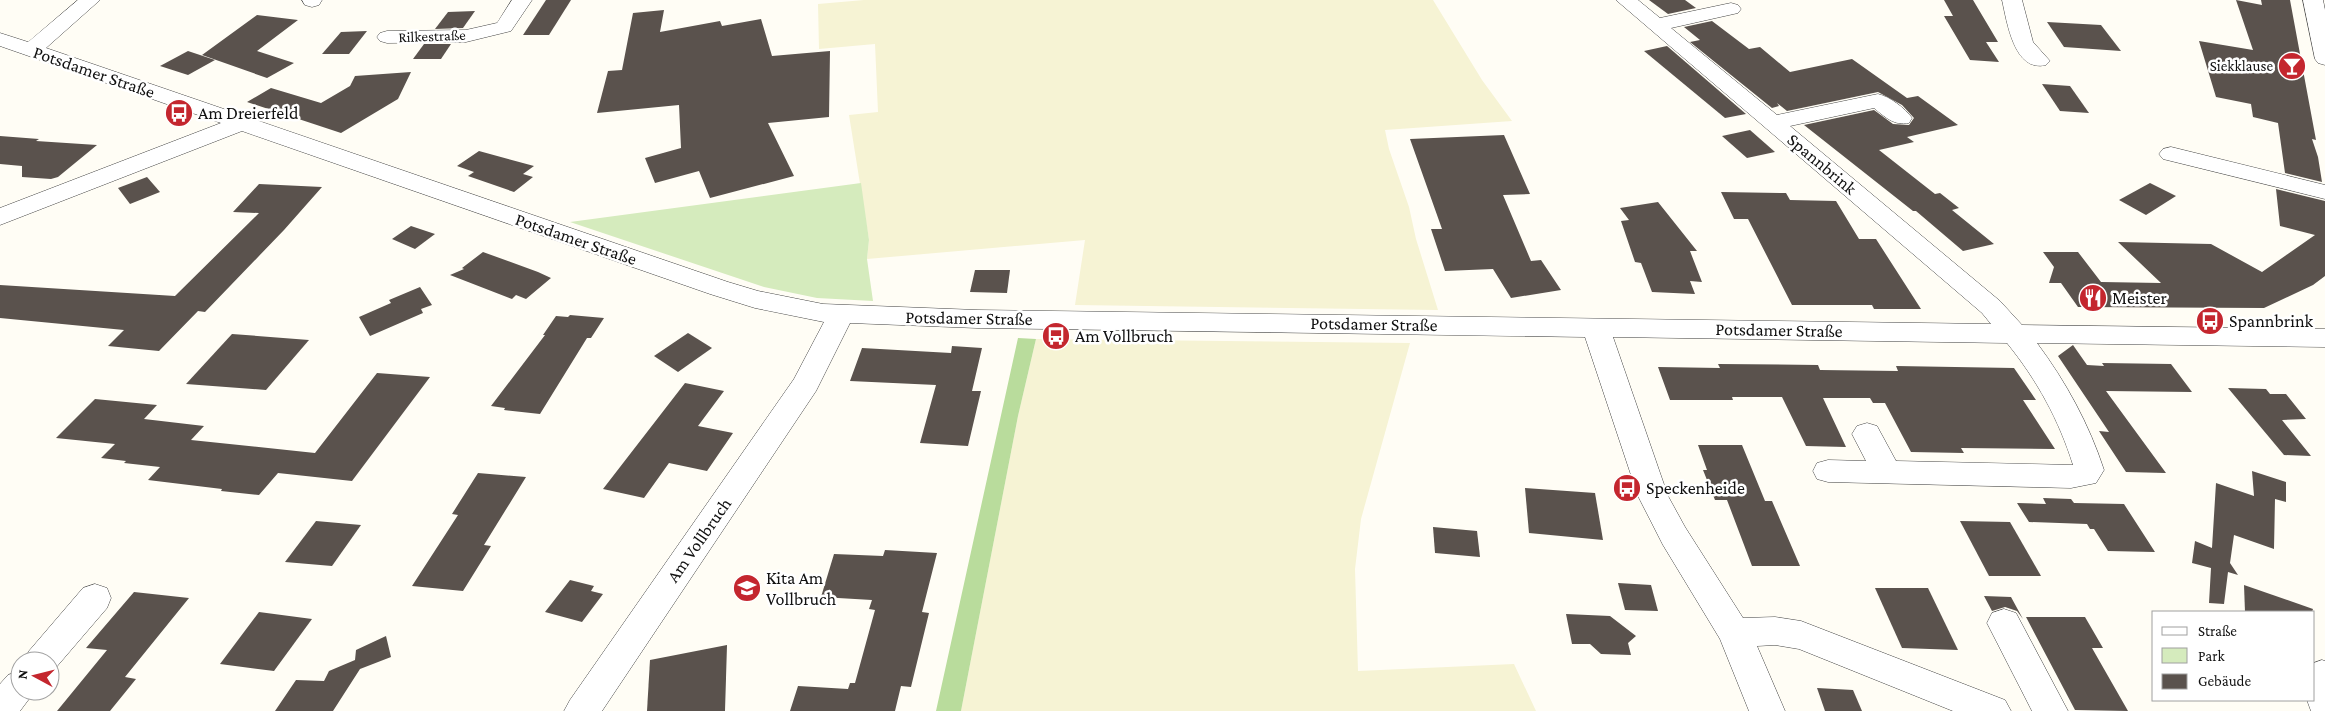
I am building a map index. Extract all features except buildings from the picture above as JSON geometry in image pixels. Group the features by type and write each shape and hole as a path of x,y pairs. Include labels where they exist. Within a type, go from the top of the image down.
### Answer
{"street":[{"path":"31,50 90,0"},
{"name":"Rilkestraße","path":"387,37 458,37 504,27 522,0"},
{"name":"Spannbrink","path":"1626,0 1978,295 2014,333"},
{"path":"2012,0 2023,44 2039,61"},
{"path":"2314,0 2325,59"},
{"path":"1655,25 1731,9"},
{"name":"Potsdamer Straße","path":"0,39 719,288 774,303 841,315 961,319 2325,338"},
{"path":"1773,123 1878,101 1901,118"},
{"path":"0,216 242,123"},
{"path":"2171,154 2325,192"},
{"name":"Am Vollbruch","path":"582,711 806,384 841,315"},
{"path":"1596,328 1656,503 1734,634 1767,711"},
{"path":"1828,471 2071,477 2085,475 2089,470 2081,442 2066,409 2032,355 2014,333"},
{"path":"1867,434 1887,473"},
{"path":"50,651 96,598"},
{"path":"2004,624 2050,711"},
{"path":"1734,634 1775,631 1801,635 1993,711"},
{"path":"0,709 10,698"}],"shaded area":[{"path":"864,0 1433,0 1482,80 1512,121 1385,130 1389,149 1409,207 1416,239 1438,310 1075,305 1085,240 867,259 869,240 849,115 878,112 875,44 819,49 818,4"},
{"path":"1036,339 1410,343 1361,519 1355,569 1358,671 1514,664 1536,711 961,711 1018,416"}],"green space":[{"path":"861,183 869,240 867,259 873,301 817,298 764,287 570,222"},
{"path":"1018,338 1036,339 1018,416 961,711 936,711"}],"place":[{"name":"Siekklause","path":"2292,66"},
{"name":"Am Dreierfeld","path":"179,113"},
{"name":"Meister","path":"2093,298"},
{"name":"Spannbrink","path":"2210,321"},
{"name":"Am Vollbruch","path":"1056,336"},
{"name":"Speckenheide","path":"1627,488"},
{"name":"Kita Am Vollbruch","path":"747,588"}]}
